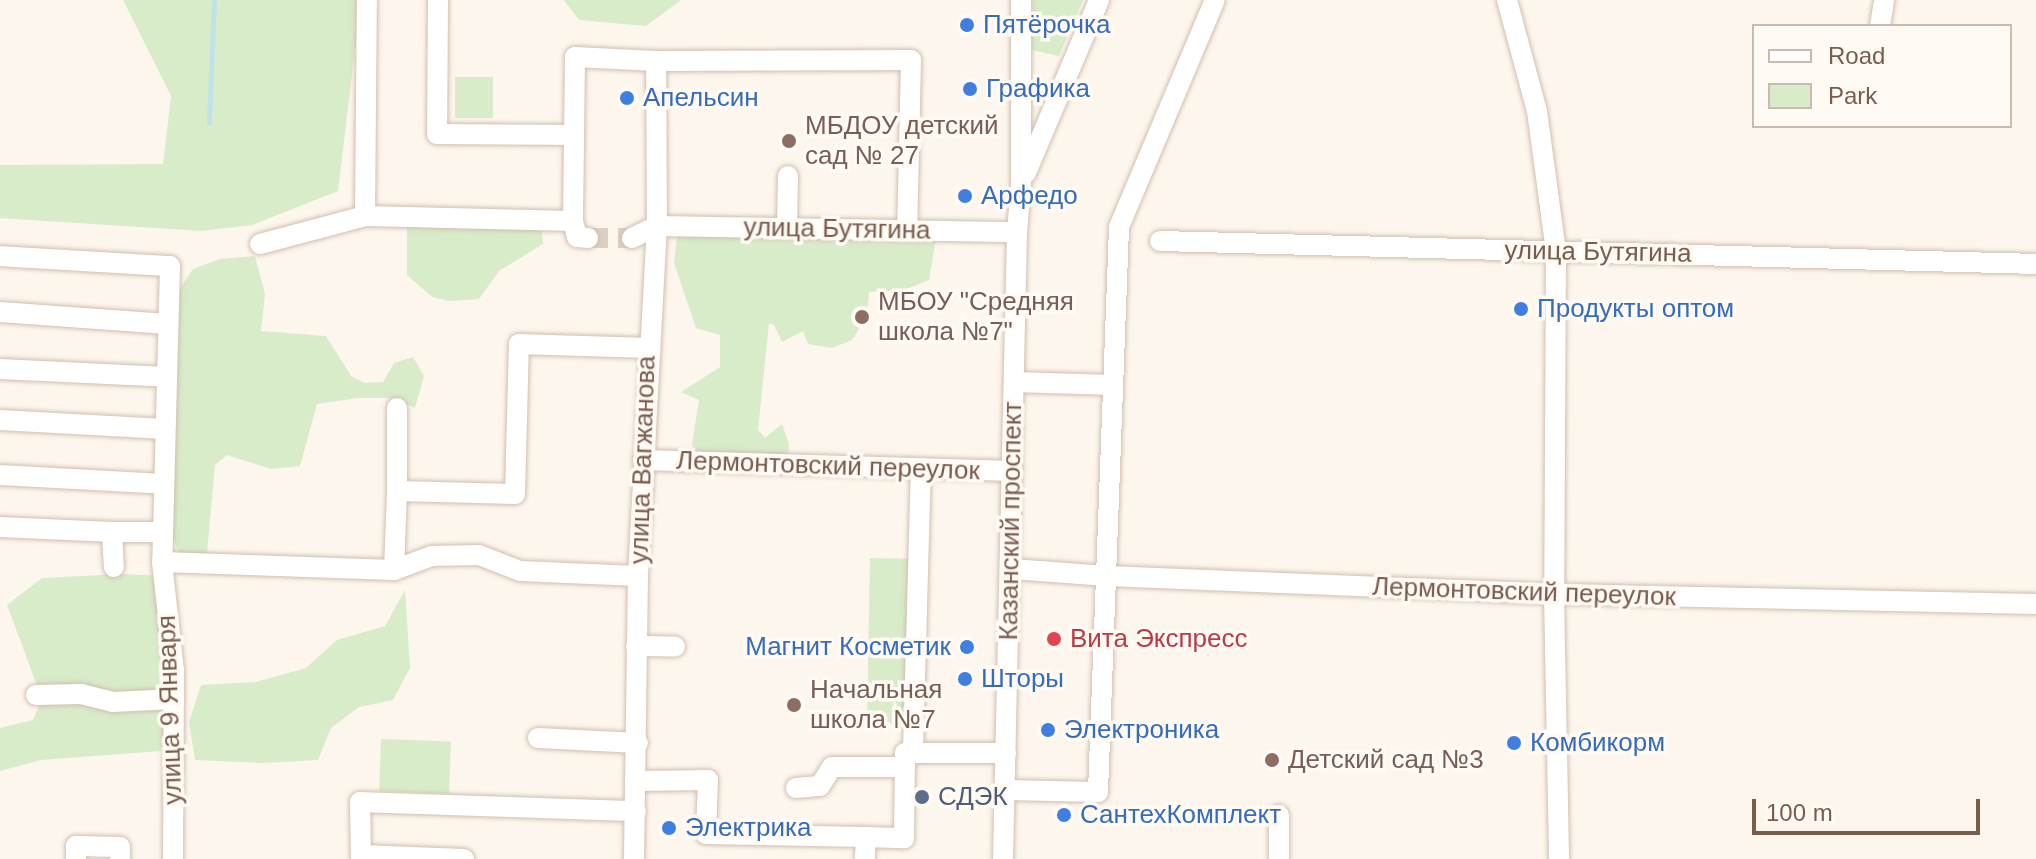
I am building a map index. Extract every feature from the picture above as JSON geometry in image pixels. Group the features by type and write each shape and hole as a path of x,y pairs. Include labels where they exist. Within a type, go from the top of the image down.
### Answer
{"street":[{"path":"365,216 367,0"},
{"path":"438,0 437,134 574,135"},
{"name":"Казанский проспект","path":"1003,859 1012,569 1017,232 1021,184 1021,0"},
{"name":"Казанский проспект","path":"1021,184 1099,0"},
{"path":"1006,790 1098,792 1119,227 1215,0"},
{"path":"1507,0 1537,111 1556,251 1554,594 1559,859"},
{"path":"1880,24 1884,0"},
{"path":"588,238 577,237 573,221 575,57 656,61 911,60 907,230"},
{"name":"улица Вагжанова","path":"634,859 638,576 657,226 656,61"},
{"path":"787,228 788,176"},
{"path":"260,244 365,216 573,221"},
{"path":"632,238 657,226"},
{"name":"улица Бутягина","path":"657,226 1017,232"},
{"name":"улица Бутягина","path":"1160,241 2036,264"},
{"name":"улица 9 Января","path":"0,256 170,266 162,562 174,699 173,859"},
{"path":"0,312 168,324"},
{"path":"397,491 515,494 519,344 648,348"},
{"path":"0,369 167,377"},
{"path":"1014,382 1113,385"},
{"path":"394,570 397,408"},
{"path":"0,420 165,429"},
{"name":"Лермонтовский переулок","path":"643,460 1012,471"},
{"path":"637,781 708,780 706,834 904,838 921,468"},
{"path":"0,475 164,484"},
{"path":"0,527 162,532"},
{"path":"112,532 114,567"},
{"path":"162,562 394,570 432,556 479,555 520,571 638,576"},
{"name":"Лермонтовский переулок","path":"1012,569 1107,576 1554,594 2036,604"},
{"path":"636,646 675,647"},
{"path":"36,695 81,694 113,702 174,699"},
{"path":"538,738 638,743"},
{"path":"796,788 820,786 832,767 1006,753"},
{"path":"464,859 361,857 360,802 636,811"},
{"path":"1279,815 1279,859"},
{"path":"865,859 866,837"},
{"path":"76,859 76,846 120,847 120,859"}],"green space":[{"path":"123,0 361,0 338,191 252,225 201,231 0,218 0,165 163,164 171,96"},
{"path":"564,0 681,0 646,26 579,20"},
{"path":"1033,0 1083,0 1059,56 1032,50"},
{"path":"455,77 493,77 493,118 455,118"},
{"path":"407,225 541,227 543,244 499,271 479,299 449,301 432,297 407,275"},
{"path":"688,230 741,232 780,239 797,234 936,239 929,280 904,290 869,292 867,316 852,340 832,348 808,344 803,331 782,342 774,325 769,323 758,430 765,438 782,424 789,444 787,462 696,459 692,444 699,400 681,392 720,367 720,335 696,328 674,263 677,237"},
{"path":"255,256 265,294 261,331 326,336 351,376 365,383 383,382 394,363 413,357 424,376 415,408 393,398 358,398 317,404 300,466 271,469 227,455 215,465 207,553 198,559 179,553 170,531 175,296 193,269 220,259"},
{"path":"870,558 911,559 908,724 867,723"},
{"path":"123,574 163,576 166,711 161,751 41,760 0,771 0,728 33,720 42,699 7,605 42,578"},
{"path":"405,590 410,668 393,700 359,707 331,728 318,760 263,763 195,760 189,722 201,685 256,682 306,668 337,640 385,626"},
{"path":"381,739 451,741 449,793 379,791"}],"waterway":[{"path":"209,123 214,0"}],"tunnel":[{"path":"588,238 632,238"}],"place":[{"name":"Пятёрочка","path":"967,25"},
{"name":"Графика","path":"970,89"},
{"name":"Апельсин","path":"627,98"},
{"name":"МБДОУ детский сад № 27","path":"789,141"},
{"name":"Арфедо","path":"965,196"},
{"name":"Продукты оптом","path":"1521,309"},
{"name":"МБОУ \"Средняя школа №7\"","path":"862,317"},
{"name":"Вита Экспресс","path":"1054,639"},
{"name":"Магнит Косметик","path":"967,647"},
{"name":"Шторы","path":"965,679"},
{"name":"Начальная школа №7","path":"794,705"},
{"name":"Электроника","path":"1048,730"},
{"name":"Комбикорм","path":"1514,743"},
{"name":"Детский сад №3","path":"1272,760"},
{"name":"СДЭК","path":"922,797"},
{"name":"СантехКомплект","path":"1064,815"},
{"name":"Электрика","path":"669,828"}]}
